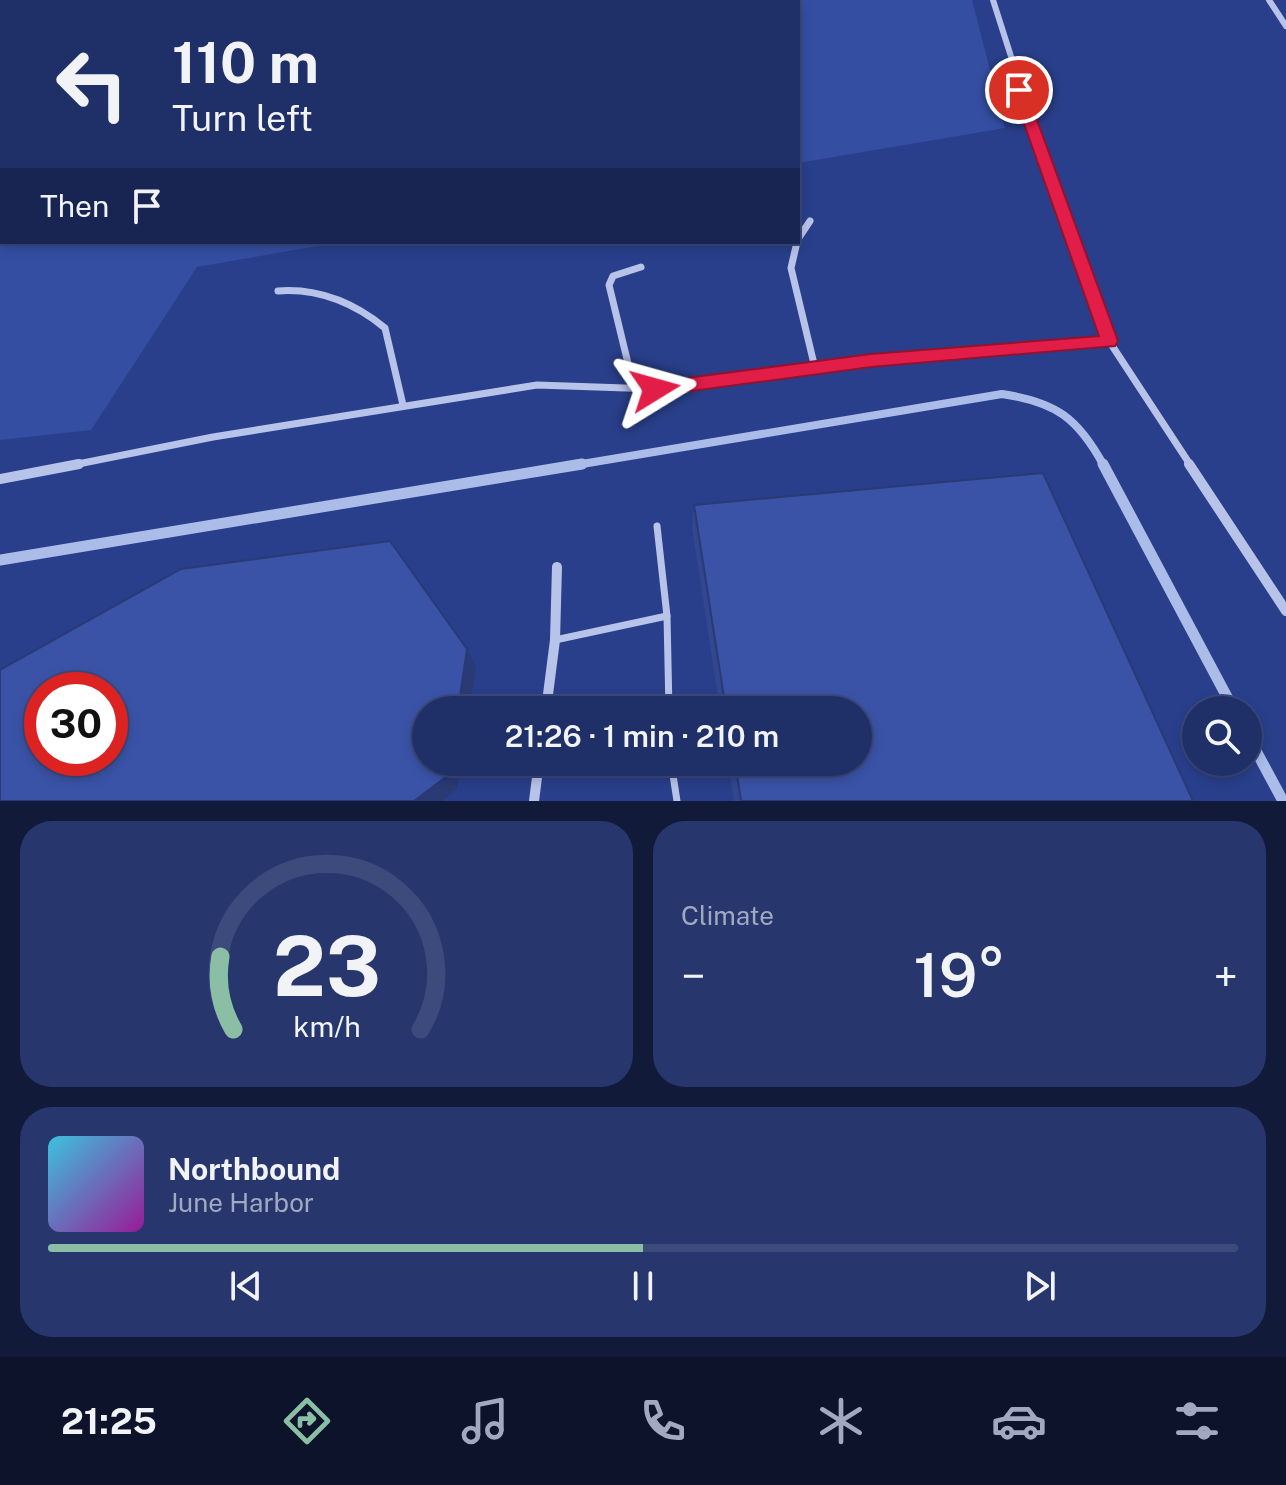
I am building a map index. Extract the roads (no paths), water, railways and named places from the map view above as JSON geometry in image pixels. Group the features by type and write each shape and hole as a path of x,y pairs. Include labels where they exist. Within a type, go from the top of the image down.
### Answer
{"street":[{"path":"993,0 1049,180 1109,341 1286,611"},
{"path":"1269,0 1286,26"},
{"path":"800,238 810,221"},
{"path":"797,244 791,268 815,368"},
{"path":"634,388 609,285 613,276 641,267"},
{"path":"278,291 290,289 330,295 359,308 385,328 403,405"},
{"path":"0,479 403,405 537,385 655,389 935,354 1109,341"},
{"path":"548,696 555,640 557,567"},
{"path":"534,801 537,776"}],"lane":[{"path":"657,526 667,616 669,696"},
{"path":"555,640 667,616"},
{"path":"673,776 677,801"}],"waterway":[{"path":"582,464 1002,394 1037,402 1064,415 1085,436 1104,466"},
{"path":"0,560 582,464"},
{"path":"570,466 582,464"},
{"path":"1103,464 1227,696"},
{"path":"1262,762 1283,801"}]}
